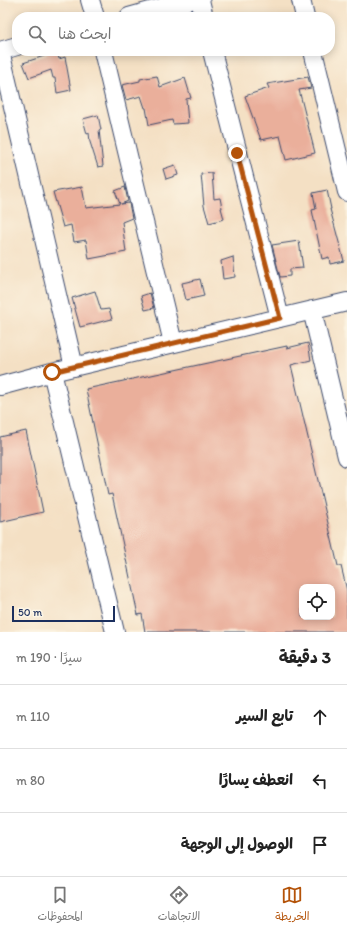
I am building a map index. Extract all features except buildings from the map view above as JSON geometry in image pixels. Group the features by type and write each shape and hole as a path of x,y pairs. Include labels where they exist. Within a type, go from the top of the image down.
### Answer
{"street":[{"path":"90,0 94,12"},
{"path":"147,12 190,0"},
{"path":"200,0 203,12"},
{"path":"301,0 304,12"},
{"path":"12,47 0,51 74,367"},
{"path":"104,56 173,343"},
{"path":"213,56 280,318"},
{"path":"314,56 347,192"},
{"path":"0,386 52,372 347,302"},
{"path":"312,310 347,457"},
{"path":"52,372 115,632"}],"route":[{"path":"52,372 280,318 237,153"}]}
